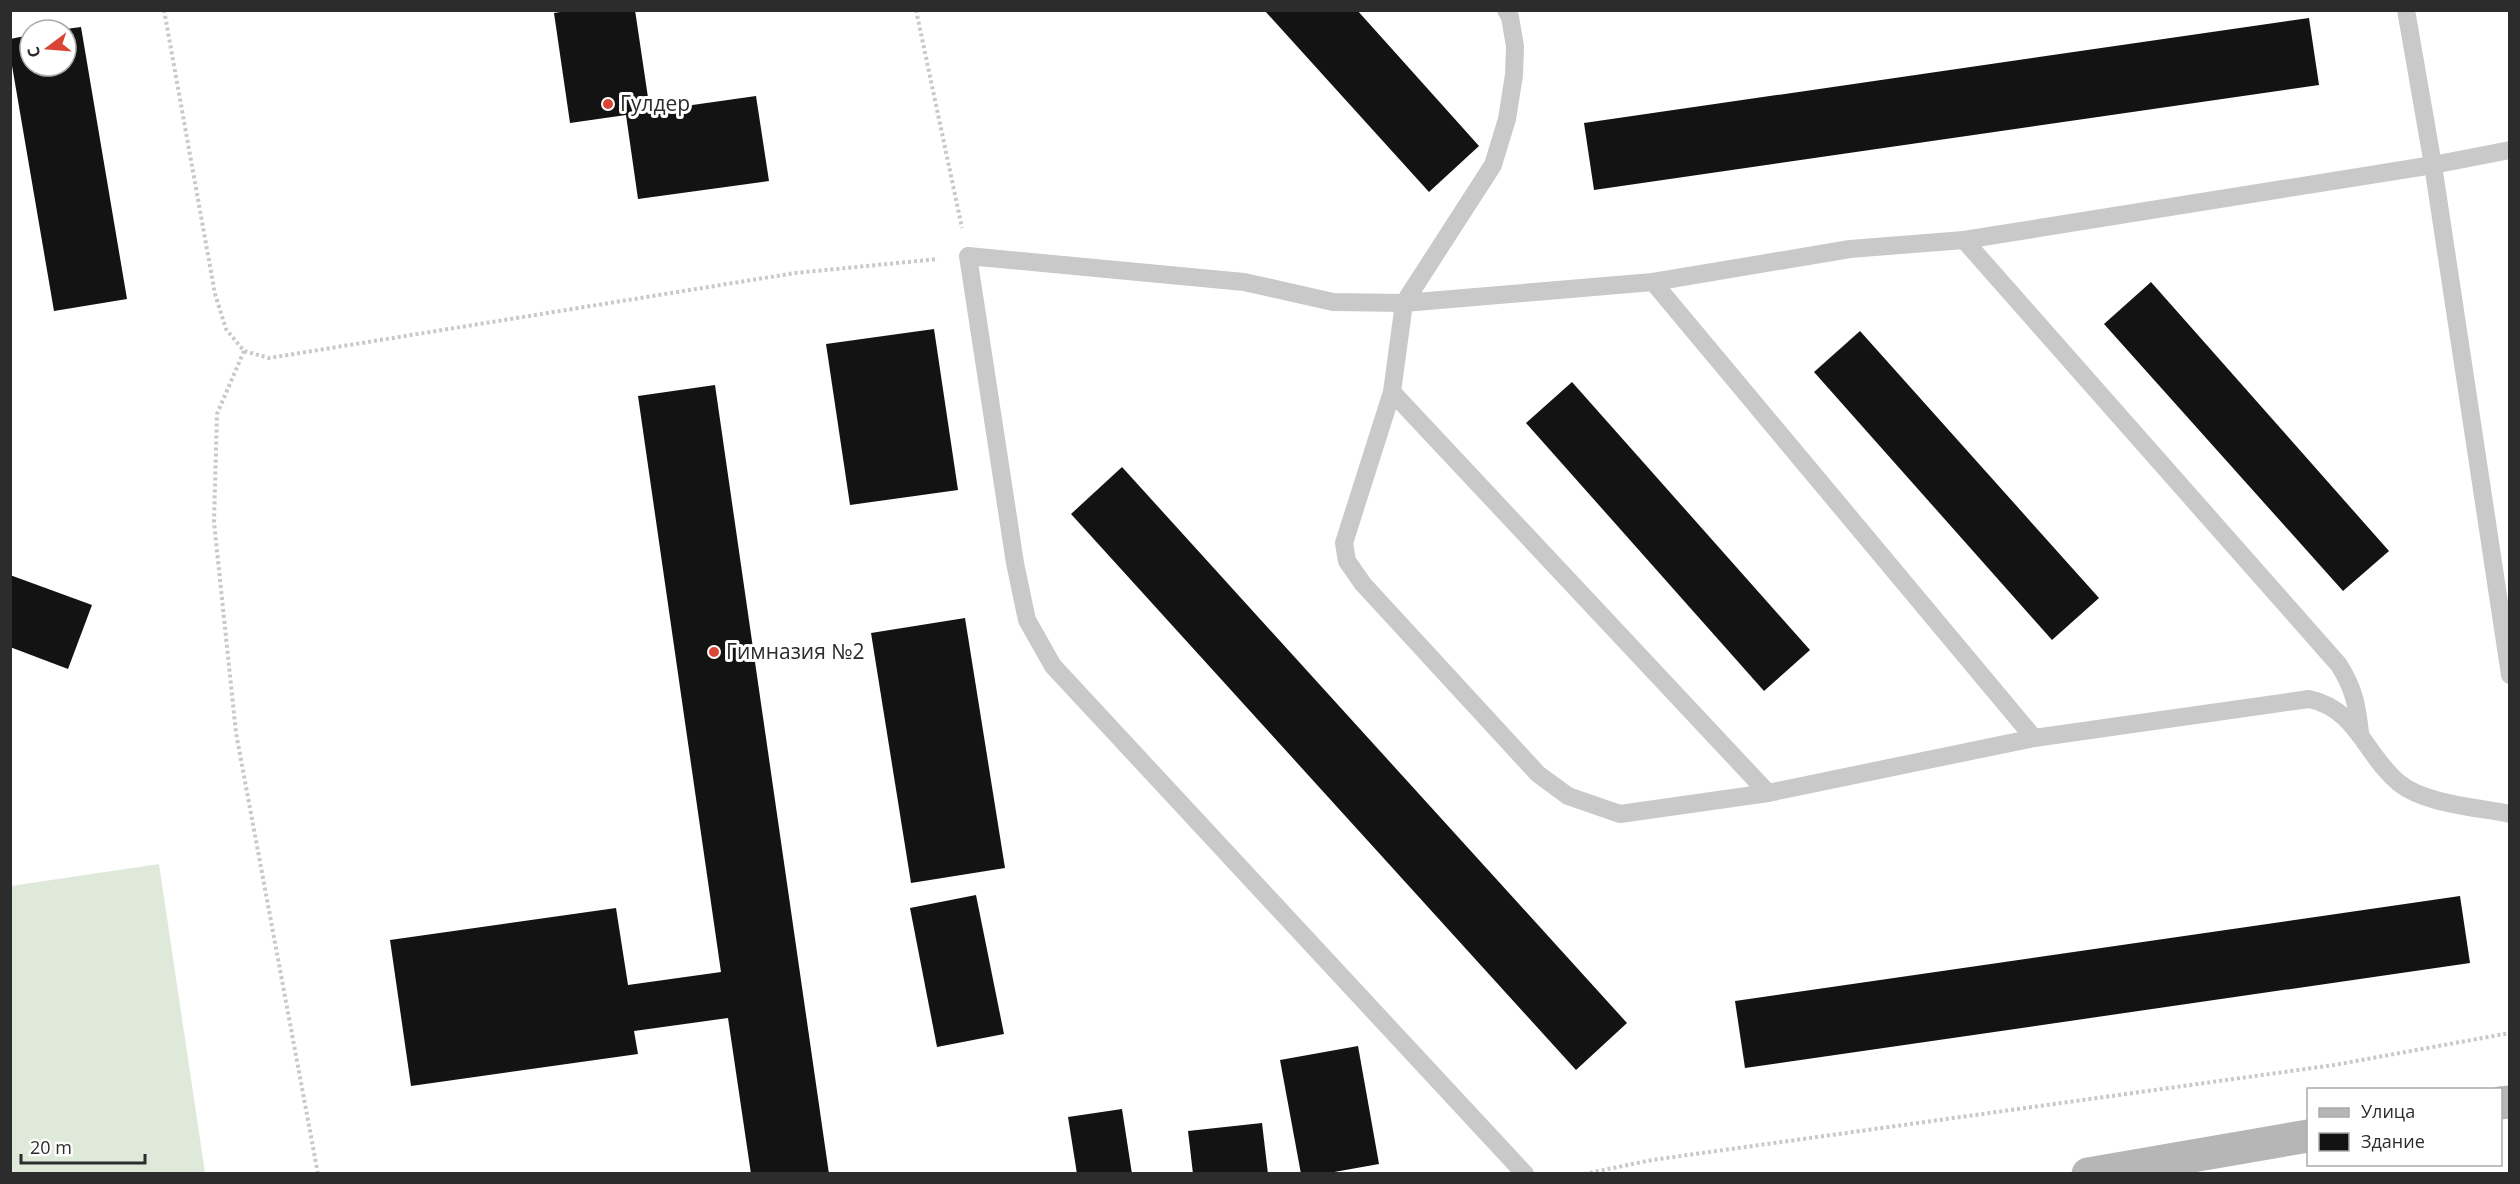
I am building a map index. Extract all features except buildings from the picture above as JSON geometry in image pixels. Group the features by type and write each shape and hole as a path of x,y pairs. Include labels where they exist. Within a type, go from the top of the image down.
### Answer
{"street":[{"path":"2088,1173 2307,1136"}],"lane":[{"path":"1506,10 1510,17 1515,46 1514,75 1507,120 1493,165 1404,303 1392,392 1344,543 1347,561 1363,584 1530,766 1568,796 1620,814 1768,793 2034,738 2309,699 2326,703 2347,719 2360,733 2387,772 2417,795 2510,814"},
{"path":"2406,10 2433,165 2510,675"},
{"path":"1526,1173 1053,666 1028,620 1015,563 968,256 1244,282 1334,302 1404,303 1653,282 1850,249 1964,240 2433,165 2510,150"},
{"path":"1964,240 2339,665 2351,685 2357,706 2360,733"},
{"path":"1653,282 2034,738"},
{"path":"1392,392 1768,793"}],"path":[{"path":"164,10 215,294 226,329 244,351 268,358 795,273 968,256 916,10"},
{"path":"244,351 217,414 214,522 236,733 318,1173"},
{"path":"1584,1173 1652,1160 2334,1065 2510,1034"}],"green space":[{"path":"159,864 205,1173 11,1173 11,886"}],"place":[{"name":"Гулдер","path":"608,104"},
{"name":"Гимназия №2","path":"714,652"}]}
